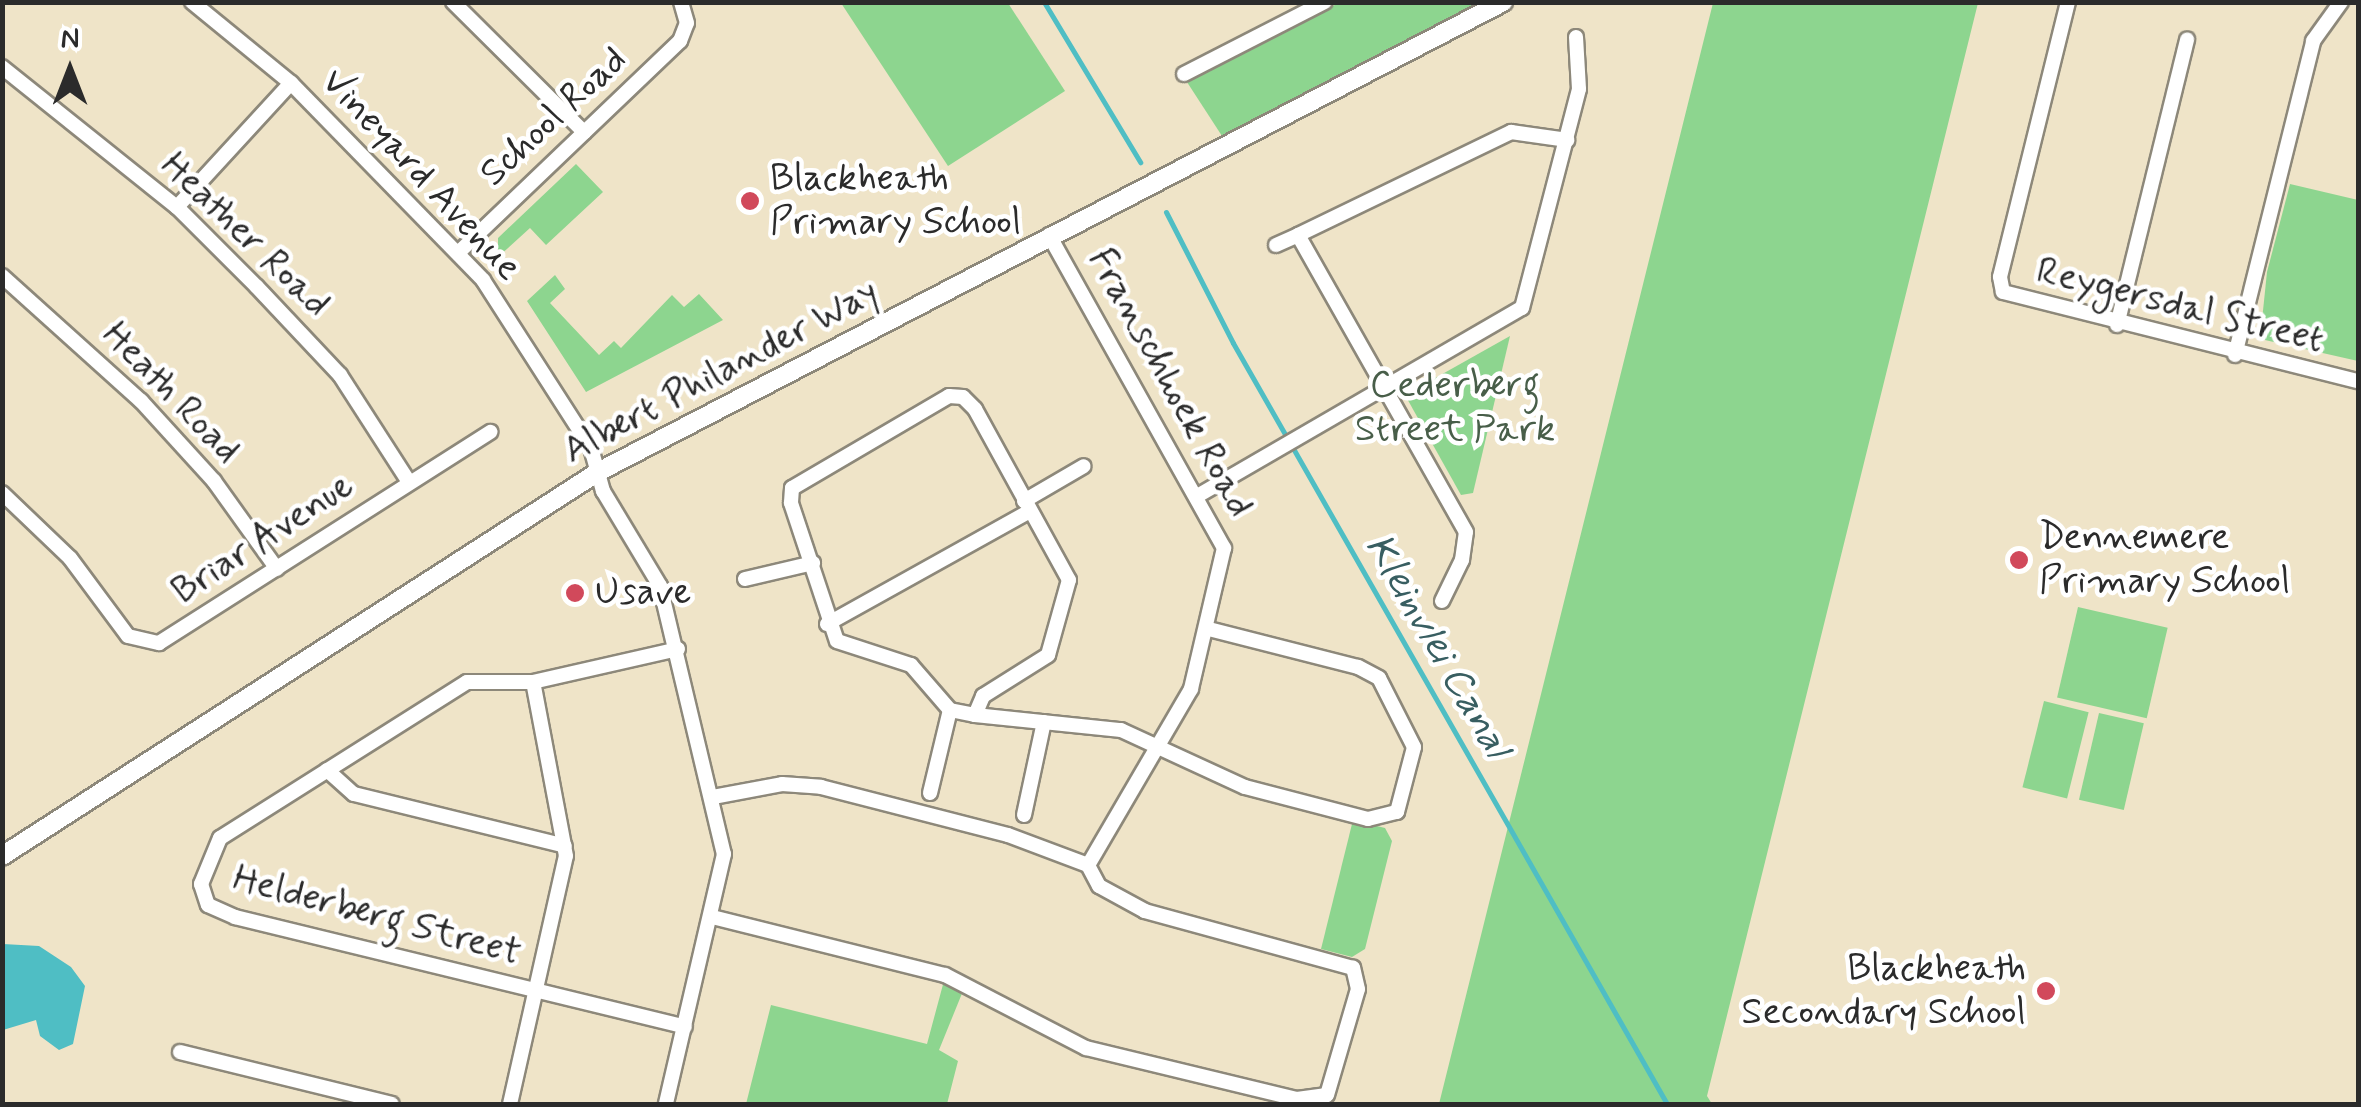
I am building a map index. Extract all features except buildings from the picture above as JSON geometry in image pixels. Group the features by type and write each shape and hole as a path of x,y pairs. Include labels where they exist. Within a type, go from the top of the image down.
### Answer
{"street":[{"name":"Vineyard Avenue","path":"192,2 291,82 458,252 556,390 660,586 724,854 666,1104"},
{"path":"453,2 584,132"},
{"name":"School Road","path":"458,252 680,41 687,24 682,2"},
{"name":"Albert Philander Way","path":"2,856 598,472 1503,2"},
{"name":"Reygersdal Street","path":"2068,2 2000,277 2006,296 2358,381"},
{"path":"2235,354 2313,41 2341,2"},
{"path":"1184,74 1316,4"},
{"path":"1198,495 1525,305 1578,88 1576,37"},
{"path":"2117,325 2187,39"},
{"name":"Heather Road","path":"2,67 177,207 340,375 409,482"},
{"path":"177,207 291,82"},
{"path":"1276,245 1511,132 1568,140"},
{"name":"Franschhoek Road","path":"1049,235 1198,495 1224,548 1209,629 1191,689 1088,865"},
{"path":"1298,235 1466,532 1462,560 1442,601"},
{"name":"Heath Road","path":"2,276 141,402 214,481 276,569"},
{"path":"975,715 983,696 1044,660 1057,634 1068,580 975,410 963,397 949,396 794,484 790,502 813,563 827,624 841,644 911,664 950,710 975,715 1121,730 1226,781 1368,820 1392,816 1404,800 1413,738 1372,672 1209,629"},
{"name":"Briar Avenue","path":"2,492 70,558 128,636 144,643 183,632 490,432"},
{"path":"827,624 1027,506 1084,466"},
{"path":"745,579 813,563"},
{"name":"Helderberg Street","path":"678,649 533,682 471,680 220,838 202,884 208,905 536,992 685,1027"},
{"path":"510,1104 564,846 533,682"},
{"path":"930,793 950,710"},
{"path":"1024,815 1044,722"},
{"path":"327,770 354,794 564,846"},
{"path":"712,916 945,975 1086,1048 1296,1099 1327,1094 1358,988 1353,968 1145,911 1100,886 1088,865 1008,835 820,787 771,785 713,797"},
{"path":"180,1052 358,1100 392,1104"}],"green space":[{"path":"841,3 1008,3 1065,91 948,166"},
{"path":"1339,3 1487,3 1222,136 1185,79"},
{"path":"1713,3 1978,3 1707,1096 1712,1104 1439,1104"},
{"path":"576,164 603,192 546,245 530,228 498,257 498,238"},
{"path":"2290,184 2358,200 2358,361 2265,340 2261,330 2267,272"},
{"path":"555,275 565,289 550,303 599,355 614,341 621,348 672,295 684,307 699,294 723,320 586,392 527,301"},
{"name":"Cederberg Street Park","path":"1510,336 1473,493 1461,495 1405,395"},
{"path":"2078,607 2168,628 2147,718 2057,698"},
{"path":"2044,701 2089,712 2067,798 2022,787"},
{"path":"2099,713 2144,723 2124,810 2079,800"},
{"path":"1353,820 1385,828 1392,841 1365,949 1352,957 1321,949"},
{"path":"945,977 965,986 939,1050 958,1061 947,1104 746,1104 771,1005 927,1044"}],"water":[{"path":"3,944 39,946 71,967 85,986 73,1044 59,1050 40,1036 36,1020 3,1030"}],"waterway":[{"name":"Kleinvlei Canal","path":"1044,2 1140,162"},
{"name":"Kleinvlei Canal","path":"1166,212 1233,343 1667,1104"}],"place":[{"name":"Blackheath Primary School","path":"750,201"},
{"name":"Dennemere Primary School","path":"2019,560"},
{"name":"Usave","path":"575,593"},
{"name":"Blackheath Secondary School","path":"2046,991"}]}
